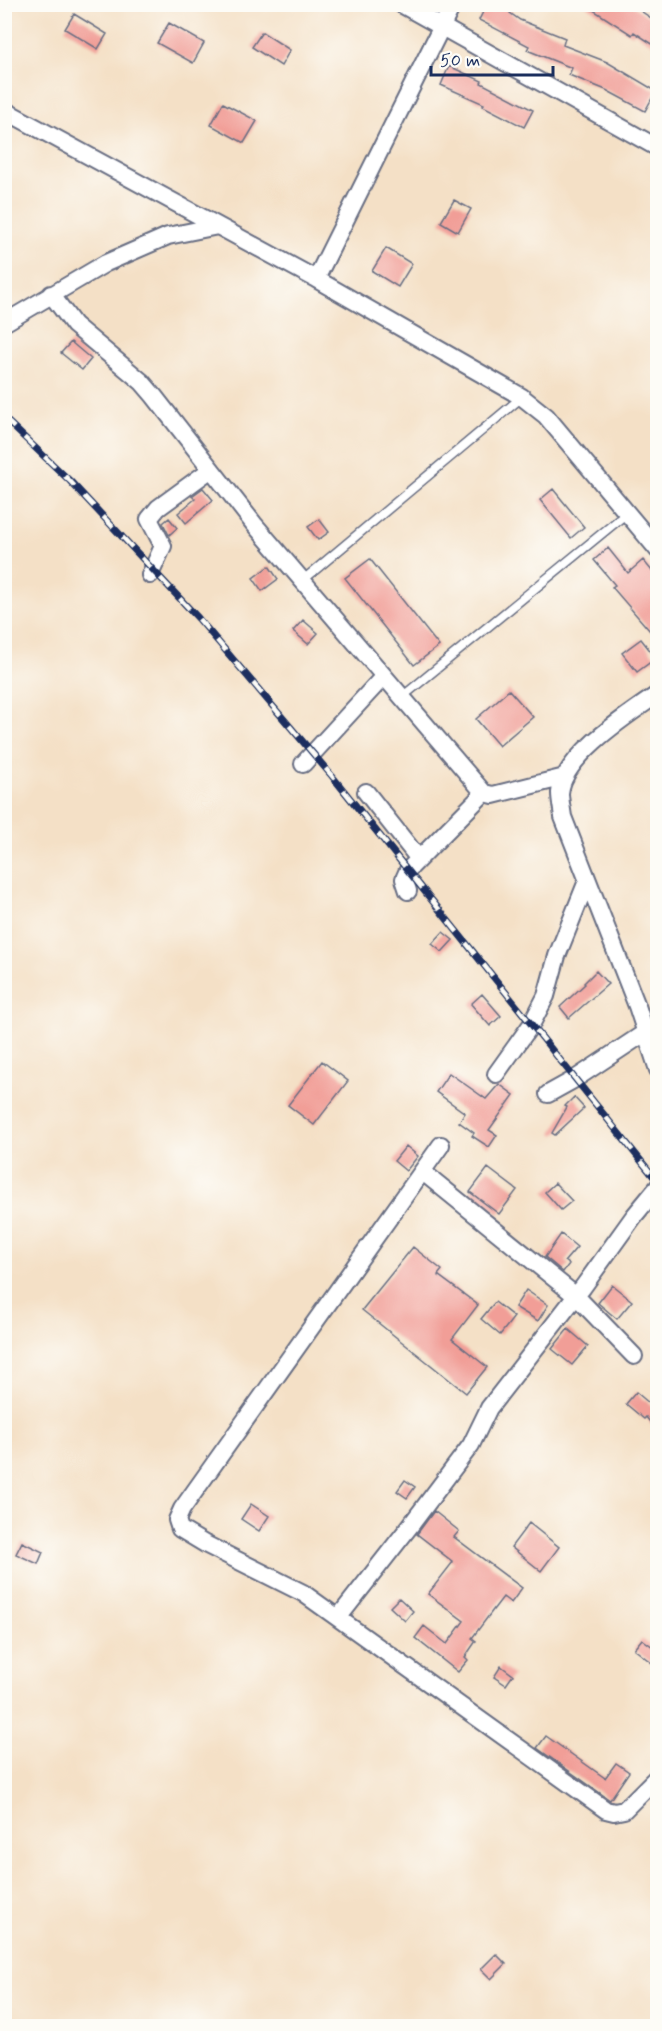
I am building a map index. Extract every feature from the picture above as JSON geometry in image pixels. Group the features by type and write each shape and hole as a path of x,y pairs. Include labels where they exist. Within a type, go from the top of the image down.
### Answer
{"street":[{"path":"401,4 657,148"},
{"path":"316,279 453,4"},
{"path":"4,110 316,279 522,397 546,416 657,550"},
{"path":"4,322 106,263 168,236 218,226"},
{"path":"51,294 74,325 142,382 210,470 302,581 484,793 493,795 565,777"},
{"path":"150,575 163,546 149,519 158,508 210,470"},
{"path":"303,764 384,676"},
{"path":"657,694 579,755 565,777 560,793 563,817 637,1006 657,1070"},
{"path":"366,792 419,859"},
{"path":"408,891 405,875 484,793"},
{"path":"496,1074 531,1024 546,996 557,956 587,881"},
{"path":"548,1094 646,1032"},
{"path":"441,1145 182,1509 177,1520 180,1529 303,1593 606,1810 614,1812 624,1810 657,1776"},
{"path":"423,1172 576,1296 634,1356"},
{"path":"338,1618 471,1444 489,1408 657,1187"}],"lane":[{"path":"302,581 522,397"},
{"path":"402,698 627,513"}],"building":[{"path":"487,4 515,4 510,13 520,20 565,38 563,45 607,62 656,91 645,111 606,90 569,75 572,68 527,50 529,46 479,20"},
{"path":"584,4 630,4 657,22 657,47 634,32 632,35"},
{"path":"74,14 107,34 98,49 65,29"},
{"path":"169,23 204,43 193,63 157,43"},
{"path":"262,32 290,50 281,66 252,47"},
{"path":"449,66 482,81 481,83 533,110 524,127 483,106 484,104 441,85"},
{"path":"223,103 257,121 244,143 211,125"},
{"path":"454,200 471,209 458,232 441,222"},
{"path":"386,248 412,264 398,287 372,271"},
{"path":"71,342 91,359 82,370 61,353"},
{"path":"203,488 213,500 186,523 178,513 195,499 192,496"},
{"path":"553,489 584,527 571,538 540,500"},
{"path":"169,518 177,528 169,535 163,523"},
{"path":"319,519 329,532 318,540 308,527"},
{"path":"608,548 628,573 643,560 657,577 657,625 650,631 612,587 615,585 594,560"},
{"path":"370,559 439,646 414,665 345,578"},
{"path":"269,566 278,579 262,591 253,578"},
{"path":"303,620 318,633 308,644 293,631"},
{"path":"641,639 656,658 637,672 622,653"},
{"path":"509,690 533,717 499,746 476,719"},
{"path":"443,932 453,940 442,952 432,944"},
{"path":"596,971 608,984 569,1018 560,1007"},
{"path":"482,994 501,1016 490,1026 471,1004"},
{"path":"322,1061 348,1081 314,1125 288,1105"},
{"path":"449,1073 486,1099 499,1084 514,1095 489,1130 497,1135 489,1147 472,1136 474,1133 459,1122 465,1113 436,1092"},
{"path":"574,1097 584,1108 555,1135 552,1133 567,1107 565,1106"},
{"path":"406,1146 418,1156 406,1171 394,1161"},
{"path":"488,1168 517,1190 499,1214 470,1192"},
{"path":"555,1183 572,1201 561,1210 545,1192"},
{"path":"561,1234 577,1247 565,1261 569,1264 563,1272 545,1257"},
{"path":"413,1247 442,1270 438,1275 478,1305 452,1339 487,1367 466,1393 362,1310"},
{"path":"612,1285 632,1301 617,1319 598,1303"},
{"path":"526,1290 548,1305 538,1321 515,1307"},
{"path":"495,1302 514,1317 500,1335 481,1319"},
{"path":"568,1329 588,1346 572,1365 552,1349"},
{"path":"636,1392 657,1410 657,1431 646,1417 644,1419 626,1404"},
{"path":"405,1480 415,1487 407,1498 397,1491"},
{"path":"251,1504 269,1516 259,1531 241,1519"},
{"path":"434,1511 459,1531 454,1537 522,1588 511,1603 503,1597 493,1610 472,1638 476,1641 465,1657 468,1660 458,1672 415,1638 424,1626 447,1644 464,1621 428,1594 453,1562 417,1534"},
{"path":"529,1523 559,1547 541,1571 511,1547"},
{"path":"22,1542 43,1552 38,1564 16,1554"},
{"path":"399,1598 413,1611 405,1621 390,1607"},
{"path":"642,1639 657,1650 657,1667 634,1649"},
{"path":"501,1666 513,1675 506,1685 494,1677"},
{"path":"546,1736 605,1778 616,1763 629,1772 610,1800 537,1748"},
{"path":"496,1954 506,1964 491,1979 481,1969"}],"railway":[{"path":"4,418 70,481 198,618 332,776 658,1182"}]}
